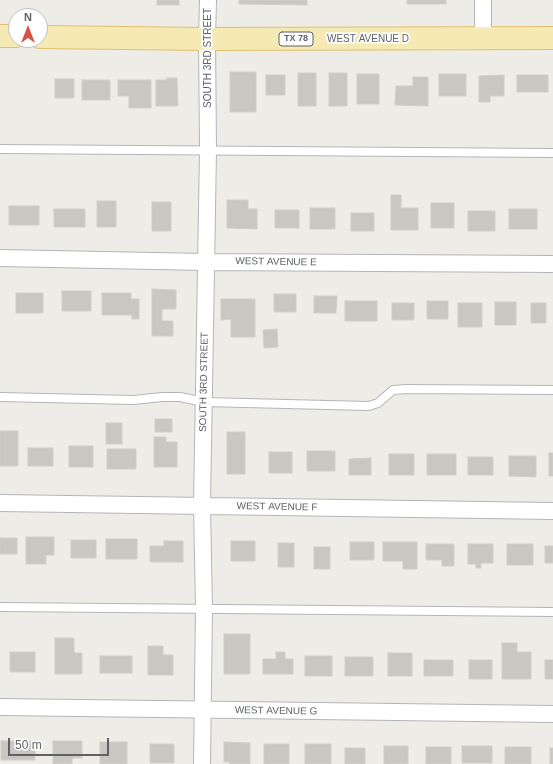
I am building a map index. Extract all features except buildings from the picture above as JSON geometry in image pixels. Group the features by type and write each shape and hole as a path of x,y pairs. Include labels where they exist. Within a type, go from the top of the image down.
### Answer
{"main road":[{"name":"WEST AVENUE D","path":"48,37 207,39 553,38"}],"street":[{"name":"SOUTH 3RD STREET","path":"202,764 204,608 202,505 208,150 208,0"},
{"path":"483,0 483,38"},
{"name":"WEST AVENUE E","path":"0,258 206,262 553,264"},
{"name":"WEST AVENUE F","path":"0,503 202,505 553,512"},
{"name":"WEST AVENUE G","path":"0,707 553,714"}],"lane":[{"path":"0,150 553,153"},
{"path":"0,398 134,400 180,397 204,402 369,406 378,403 393,390 553,390"},
{"path":"0,607 553,612"}]}
